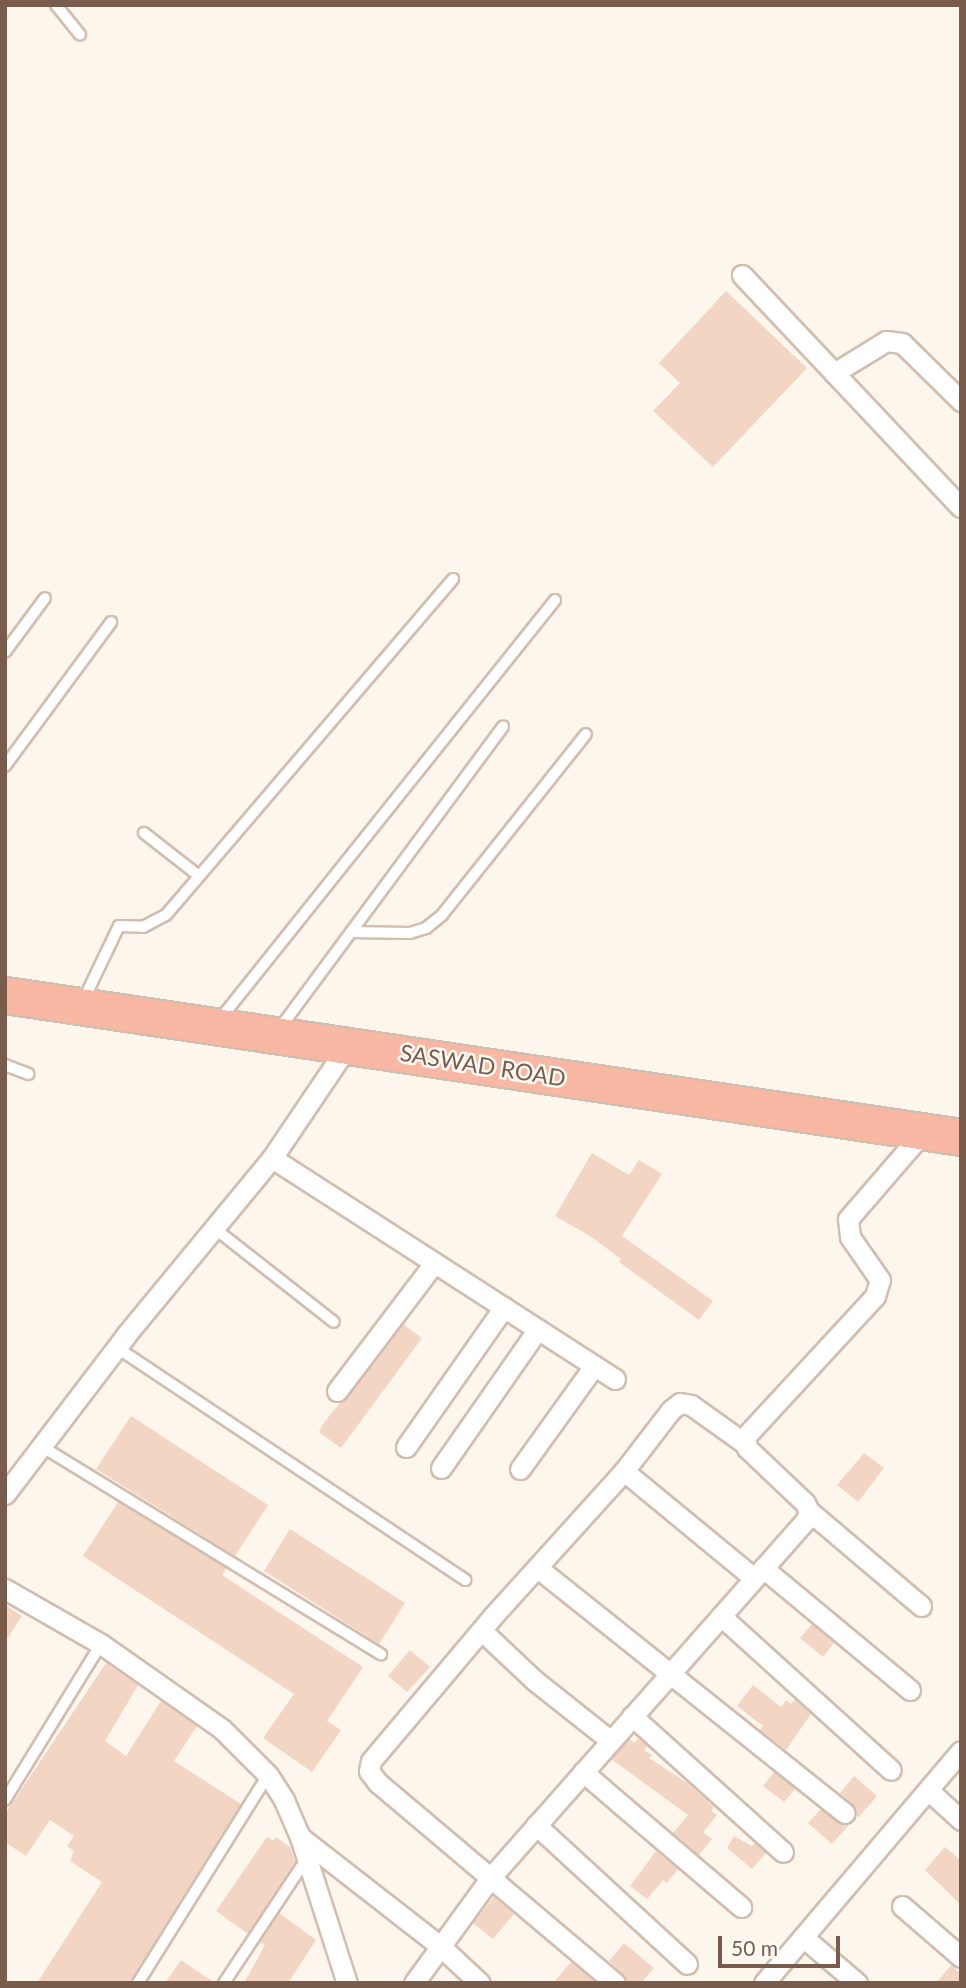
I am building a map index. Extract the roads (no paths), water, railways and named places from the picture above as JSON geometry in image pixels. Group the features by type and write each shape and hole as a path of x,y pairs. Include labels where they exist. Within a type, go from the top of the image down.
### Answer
{"highway":[{"name":"SASWAD ROAD","path":"5,995 349,1044 923,1132 960,1135"}],"street":[{"path":"742,275 961,507"},
{"path":"834,373 886,341 902,343 961,401"},
{"path":"5,1494 117,1347 272,1158 349,1044"},
{"path":"744,1443 752,1427 875,1296 880,1280 850,1237 848,1219 923,1132"},
{"path":"272,1158 615,1379"},
{"path":"337,1391 434,1263"},
{"path":"406,1447 503,1307"},
{"path":"441,1468 537,1329"},
{"path":"520,1469 594,1366"},
{"path":"614,1983 387,1791 369,1772 371,1760 381,1745 539,1569 624,1471 671,1410 680,1403 691,1405 744,1443 806,1503 809,1511 921,1605"},
{"path":"624,1471 910,1690"},
{"path":"414,1983 491,1877 806,1520 809,1511"},
{"path":"539,1569 668,1675 845,1813"},
{"path":"5,1589 101,1644 222,1729 268,1775 284,1800 300,1837 347,1983"},
{"path":"721,1616 891,1770"},
{"path":"482,1632 534,1680 611,1741"},
{"path":"632,1716 783,1852"},
{"path":"764,1983 961,1751"},
{"path":"583,1772 741,1907"},
{"path":"928,1790 961,1820"},
{"path":"536,1825 687,1964"},
{"path":"300,1837 440,1947 480,1983"},
{"path":"902,1906 961,1957"},
{"path":"803,1937 857,1983"}],"lane":[{"path":"57,5 80,35"},
{"path":"82,1006 119,926 154,923 166,915 453,579"},
{"path":"5,652 45,598"},
{"path":"216,1025 555,600"},
{"path":"5,766 111,622"},
{"path":"276,1034 503,727"},
{"path":"351,932 410,933 426,928 442,915 586,734"},
{"path":"144,833 200,876"},
{"path":"5,1065 28,1074"},
{"path":"214,1228 334,1322"},
{"path":"117,1347 466,1580"},
{"path":"40,1446 381,1654"},
{"path":"5,1800 101,1644"},
{"path":"138,1983 268,1775"},
{"path":"224,1983 307,1858"}]}
